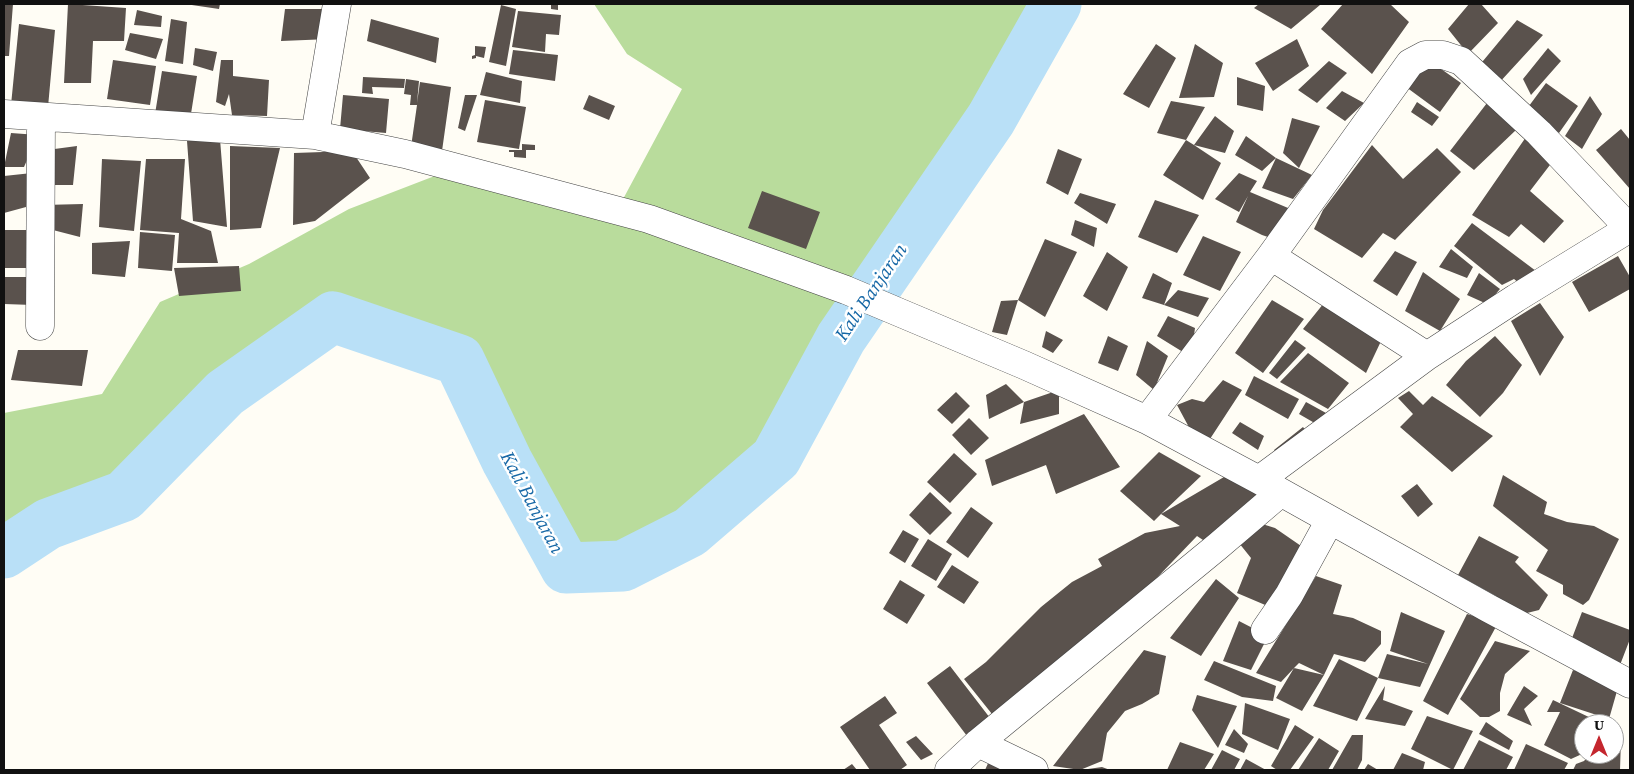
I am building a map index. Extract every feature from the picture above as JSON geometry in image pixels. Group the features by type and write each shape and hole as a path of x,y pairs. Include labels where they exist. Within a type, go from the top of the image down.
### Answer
{"street":[{"path":"315,136 337,4"},
{"path":"949,770 978,743 1218,546 1270,486 1427,356 1516,298 1630,228 1539,133 1461,61 1443,54 1425,55 1410,63 1271,256 1147,420"},
{"path":"4,114 315,136 405,154 649,219 846,290 1147,420 1270,486 1488,608 1629,680"},
{"path":"40,326 41,117"},
{"path":"1271,256 1427,356"},
{"path":"1265,630 1289,595 1330,520"},
{"path":"978,743 1034,770"}],"green space":[{"path":"594,4 1056,4 991,119 841,338 776,458 690,532 623,566 566,568 507,461 459,360 334,317 225,393 124,496 48,524 4,553 4,413 102,394 160,302 249,264 349,209 445,172 614,216 682,89 627,54"}],"building":[{"path":"4,4 13,4 9,56 4,56"},
{"path":"68,4 126,8 124,41 93,41 91,83 64,83"},
{"path":"185,4 220,4 219,9"},
{"path":"551,4 558,4 558,10 551,9"},
{"path":"1259,4 1320,5 1291,29 1254,8"},
{"path":"1343,4 1390,4 1409,22 1372,74 1321,29"},
{"path":"1469,4 1481,4 1498,23 1468,54 1448,29"},
{"path":"501,5 516,9 506,66 489,62"},
{"path":"285,9 330,9 330,39 281,41"},
{"path":"137,10 162,16 161,27 134,25"},
{"path":"518,11 561,15 559,35 546,34 545,52 512,47"},
{"path":"171,19 187,22 183,64 165,61"},
{"path":"371,19 439,38 436,63 367,41"},
{"path":"1517,20 1543,35 1498,84 1478,67"},
{"path":"19,24 55,30 48,107 11,105"},
{"path":"130,33 163,39 156,59 125,50"},
{"path":"1297,39 1309,66 1273,91 1255,63"},
{"path":"1156,44 1176,58 1149,108 1123,94"},
{"path":"1195,44 1223,63 1214,97 1179,98"},
{"path":"475,46 486,47 484,58 476,56 476,58 472,59 472,56 475,55"},
{"path":"195,48 217,52 213,71 193,65"},
{"path":"1548,48 1561,61 1531,95 1523,79"},
{"path":"513,50 558,55 555,81 509,74"},
{"path":"1427,59 1461,83 1440,112 1406,87"},
{"path":"113,60 156,66 150,105 107,99"},
{"path":"221,60 233,60 233,76 269,80 267,116 232,115 229,94 225,106 216,102"},
{"path":"1329,61 1347,73 1317,103 1298,90"},
{"path":"162,71 197,76 190,120 155,114"},
{"path":"486,72 522,81 520,103 480,95"},
{"path":"363,77 405,79 404,88 372,87 373,94 362,93"},
{"path":"1237,77 1265,86 1263,111 1237,105"},
{"path":"406,79 419,81 417,103 420,82 451,87 442,151 411,147 417,105 410,105 411,95 404,94"},
{"path":"1546,83 1578,106 1559,133 1526,110"},
{"path":"1342,91 1364,103 1345,121 1326,108"},
{"path":"343,95 389,99 386,133 340,129"},
{"path":"465,95 477,95 465,131 458,128"},
{"path":"589,95 615,106 609,120 583,109"},
{"path":"1590,96 1602,114 1582,149 1565,136"},
{"path":"485,100 526,107 519,149 477,142"},
{"path":"1171,101 1205,107 1186,140 1157,133"},
{"path":"1417,102 1439,117 1432,126 1411,112"},
{"path":"1487,103 1516,130 1474,170 1450,151"},
{"path":"1215,116 1234,131 1225,153 1194,145"},
{"path":"1292,118 1320,126 1299,168 1283,153"},
{"path":"1621,129 1630,140 1630,189 1596,150"},
{"path":"11,133 38,135 24,167 4,167"},
{"path":"1246,136 1276,158 1262,171 1235,155"},
{"path":"1526,137 1553,161 1530,191 1564,221 1544,243 1521,224 1509,237 1472,215"},
{"path":"220,139 227,227 193,221 187,141"},
{"path":"1186,140 1221,163 1203,200 1163,175"},
{"path":"522,144 535,145 535,150 526,150 526,158 514,157 514,152 509,152 509,150 522,150"},
{"path":"1372,145 1403,179 1437,148 1461,172 1395,240 1383,233 1362,258 1314,229 1323,210"},
{"path":"77,146 73,185 48,185 47,150"},
{"path":"230,146 280,148 261,228 230,230"},
{"path":"1058,149 1082,159 1068,195 1046,183"},
{"path":"352,151 370,178 315,221 293,225 294,153"},
{"path":"1276,158 1312,175 1293,199 1262,188"},
{"path":"102,159 141,161 134,231 99,227"},
{"path":"146,159 185,159 181,219 211,231 218,263 177,263 179,233 140,230"},
{"path":"32,173 26,207 4,213 4,176"},
{"path":"1239,173 1257,181 1250,192 1300,213 1280,241 1262,235 1236,222 1248,196 1239,212 1215,199"},
{"path":"762,191 820,212 806,249 748,228"},
{"path":"1080,193 1116,204 1107,224 1074,203"},
{"path":"1155,200 1199,215 1177,253 1138,237"},
{"path":"83,204 80,237 49,229 43,205"},
{"path":"1075,220 1097,228 1094,247 1071,235"},
{"path":"1472,223 1540,274 1526,289 1514,279 1502,285 1454,246"},
{"path":"4,230 32,230 32,268 4,268"},
{"path":"140,232 175,235 172,271 138,268"},
{"path":"1203,236 1241,252 1220,291 1183,275"},
{"path":"1045,239 1077,252 1045,317 1018,300"},
{"path":"130,241 125,277 92,274 92,243"},
{"path":"1451,249 1473,267 1467,278 1439,267"},
{"path":"1395,251 1417,262 1397,296 1373,281"},
{"path":"1107,252 1128,267 1107,311 1083,296"},
{"path":"1618,256 1630,277 1630,289 1589,312 1572,282"},
{"path":"239,266 241,291 179,296 174,268"},
{"path":"1423,272 1460,299 1440,331 1405,311"},
{"path":"1153,273 1172,283 1164,305 1142,298"},
{"path":"1479,273 1500,289 1487,304 1467,295"},
{"path":"4,277 34,277 33,305 4,304"},
{"path":"1178,290 1209,298 1198,317 1164,305"},
{"path":"1328,298 1382,339 1366,373 1303,329"},
{"path":"1018,300 1007,335 992,332 1001,301"},
{"path":"1272,300 1304,319 1263,373 1235,353"},
{"path":"1540,303 1564,337 1540,376 1511,321"},
{"path":"1168,316 1195,328 1191,357 1157,336"},
{"path":"1046,331 1063,340 1053,353 1042,347"},
{"path":"1108,336 1128,346 1118,371 1098,363"},
{"path":"1495,336 1522,365 1503,393 1480,417 1446,385 1466,361"},
{"path":"1295,340 1306,348 1277,379 1269,373"},
{"path":"1147,341 1168,356 1154,390 1136,375"},
{"path":"18,350 88,350 82,386 11,380"},
{"path":"1308,353 1349,383 1328,409 1280,382"},
{"path":"1254,376 1299,399 1288,419 1245,395"},
{"path":"1223,380 1242,390 1208,442 1191,431 1177,405 1192,399 1204,402"},
{"path":"1006,384 1024,402 989,419 986,395"},
{"path":"1059,390 1059,414 1020,424 1024,402"},
{"path":"1409,391 1423,405 1432,396 1493,436 1452,472 1400,427 1413,414 1398,398"},
{"path":"956,392 970,406 952,424 937,410"},
{"path":"1306,402 1326,413 1318,425 1299,414"},
{"path":"1084,414 1120,467 1056,494 1046,465 992,486 985,460"},
{"path":"969,418 989,438 971,455 952,435"},
{"path":"1240,422 1264,436 1258,450 1232,433"},
{"path":"1303,427 1309,435 1279,457 1274,450"},
{"path":"1159,452 1201,476 1154,521 1120,491"},
{"path":"954,453 977,474 950,503 927,482"},
{"path":"1503,475 1547,502 1544,514 1567,522 1594,526 1619,539 1589,600 1583,605 1563,594 1563,585 1536,571 1548,550 1493,506"},
{"path":"1224,477 1264,494 1206,542 1197,536 1126,610 992,714 964,679 986,662 1041,607 1072,582 1102,566 1098,559 1145,533 1180,526 1161,514"},
{"path":"1417,484 1433,504 1418,517 1401,496"},
{"path":"930,492 952,513 930,535 909,515"},
{"path":"971,507 993,523 968,558 946,542"},
{"path":"1259,523 1275,528 1304,548 1277,610 1237,593 1251,558 1235,538"},
{"path":"903,530 919,539 905,563 889,553"},
{"path":"1479,536 1519,557 1515,562 1548,595 1539,610 1519,615 1493,601 1496,596 1458,575"},
{"path":"928,539 952,554 936,581 911,566"},
{"path":"952,565 979,582 964,604 937,587"},
{"path":"1316,576 1342,585 1333,614 1353,618 1381,631 1381,644 1365,662 1334,654 1324,675 1299,663 1281,682 1256,673"},
{"path":"1216,579 1239,598 1201,656 1170,638"},
{"path":"900,580 925,595 907,624 883,609"},
{"path":"1401,612 1445,631 1420,687 1378,678 1387,654 1428,664 1390,651"},
{"path":"1582,612 1630,630 1630,639 1620,665 1569,646"},
{"path":"1467,614 1498,623 1448,715 1423,701"},
{"path":"1239,621 1268,636 1251,670 1223,661"},
{"path":"1495,641 1530,651 1505,674 1500,693 1500,711 1489,717 1480,717 1460,699"},
{"path":"1144,650 1166,656 1159,694 1125,711 1107,733 1102,761 1080,770 1053,766"},
{"path":"1339,659 1378,678 1357,721 1313,706"},
{"path":"1214,661 1276,686 1273,701 1242,697 1204,680"},
{"path":"950,666 990,718 967,736 927,683"},
{"path":"1294,668 1324,675 1302,711 1276,698"},
{"path":"1573,670 1619,684 1610,714 1594,714 1560,703"},
{"path":"1385,686 1383,700 1413,711 1405,726 1365,719"},
{"path":"1524,686 1538,696 1524,709 1532,726 1507,715"},
{"path":"1197,695 1237,706 1218,748 1192,710"},
{"path":"885,696 897,713 879,725 907,765 900,770 870,770 840,727"},
{"path":"1553,700 1582,714 1574,714 1574,758 1571,759 1544,745 1560,712 1547,712"},
{"path":"1245,703 1290,719 1278,750 1242,734"},
{"path":"1427,716 1473,731 1453,770 1411,749"},
{"path":"1486,722 1513,741 1509,750 1479,734"},
{"path":"1295,725 1314,737 1290,770 1277,770 1271,766"},
{"path":"1234,729 1248,744 1244,753 1225,745"},
{"path":"1352,735 1363,735 1362,760 1357,770 1332,770"},
{"path":"916,736 933,754 921,760 906,742"},
{"path":"1319,738 1339,751 1328,770 1298,770"},
{"path":"1479,740 1513,757 1506,770 1463,770"},
{"path":"1180,742 1214,754 1204,770 1167,770"},
{"path":"1526,744 1568,763 1564,770 1514,770"},
{"path":"1222,750 1240,759 1234,770 1211,770"},
{"path":"1402,753 1425,762 1423,770 1393,770"},
{"path":"990,759 1019,770 985,770"},
{"path":"1246,759 1266,770 1240,770"},
{"path":"852,764 857,770 843,770"},
{"path":"1368,764 1378,770 1364,770"},
{"path":"1576,764 1620,764 1620,770 1573,770"},
{"path":"1102,767 1110,770 1088,770 1088,769"}],"waterway":[{"name":"Kali Banjaran","path":"4,553 48,524 124,496 225,393 333,317 459,360 507,461 566,568 623,566 690,532 776,458 841,338 991,119 1056,4"}]}
